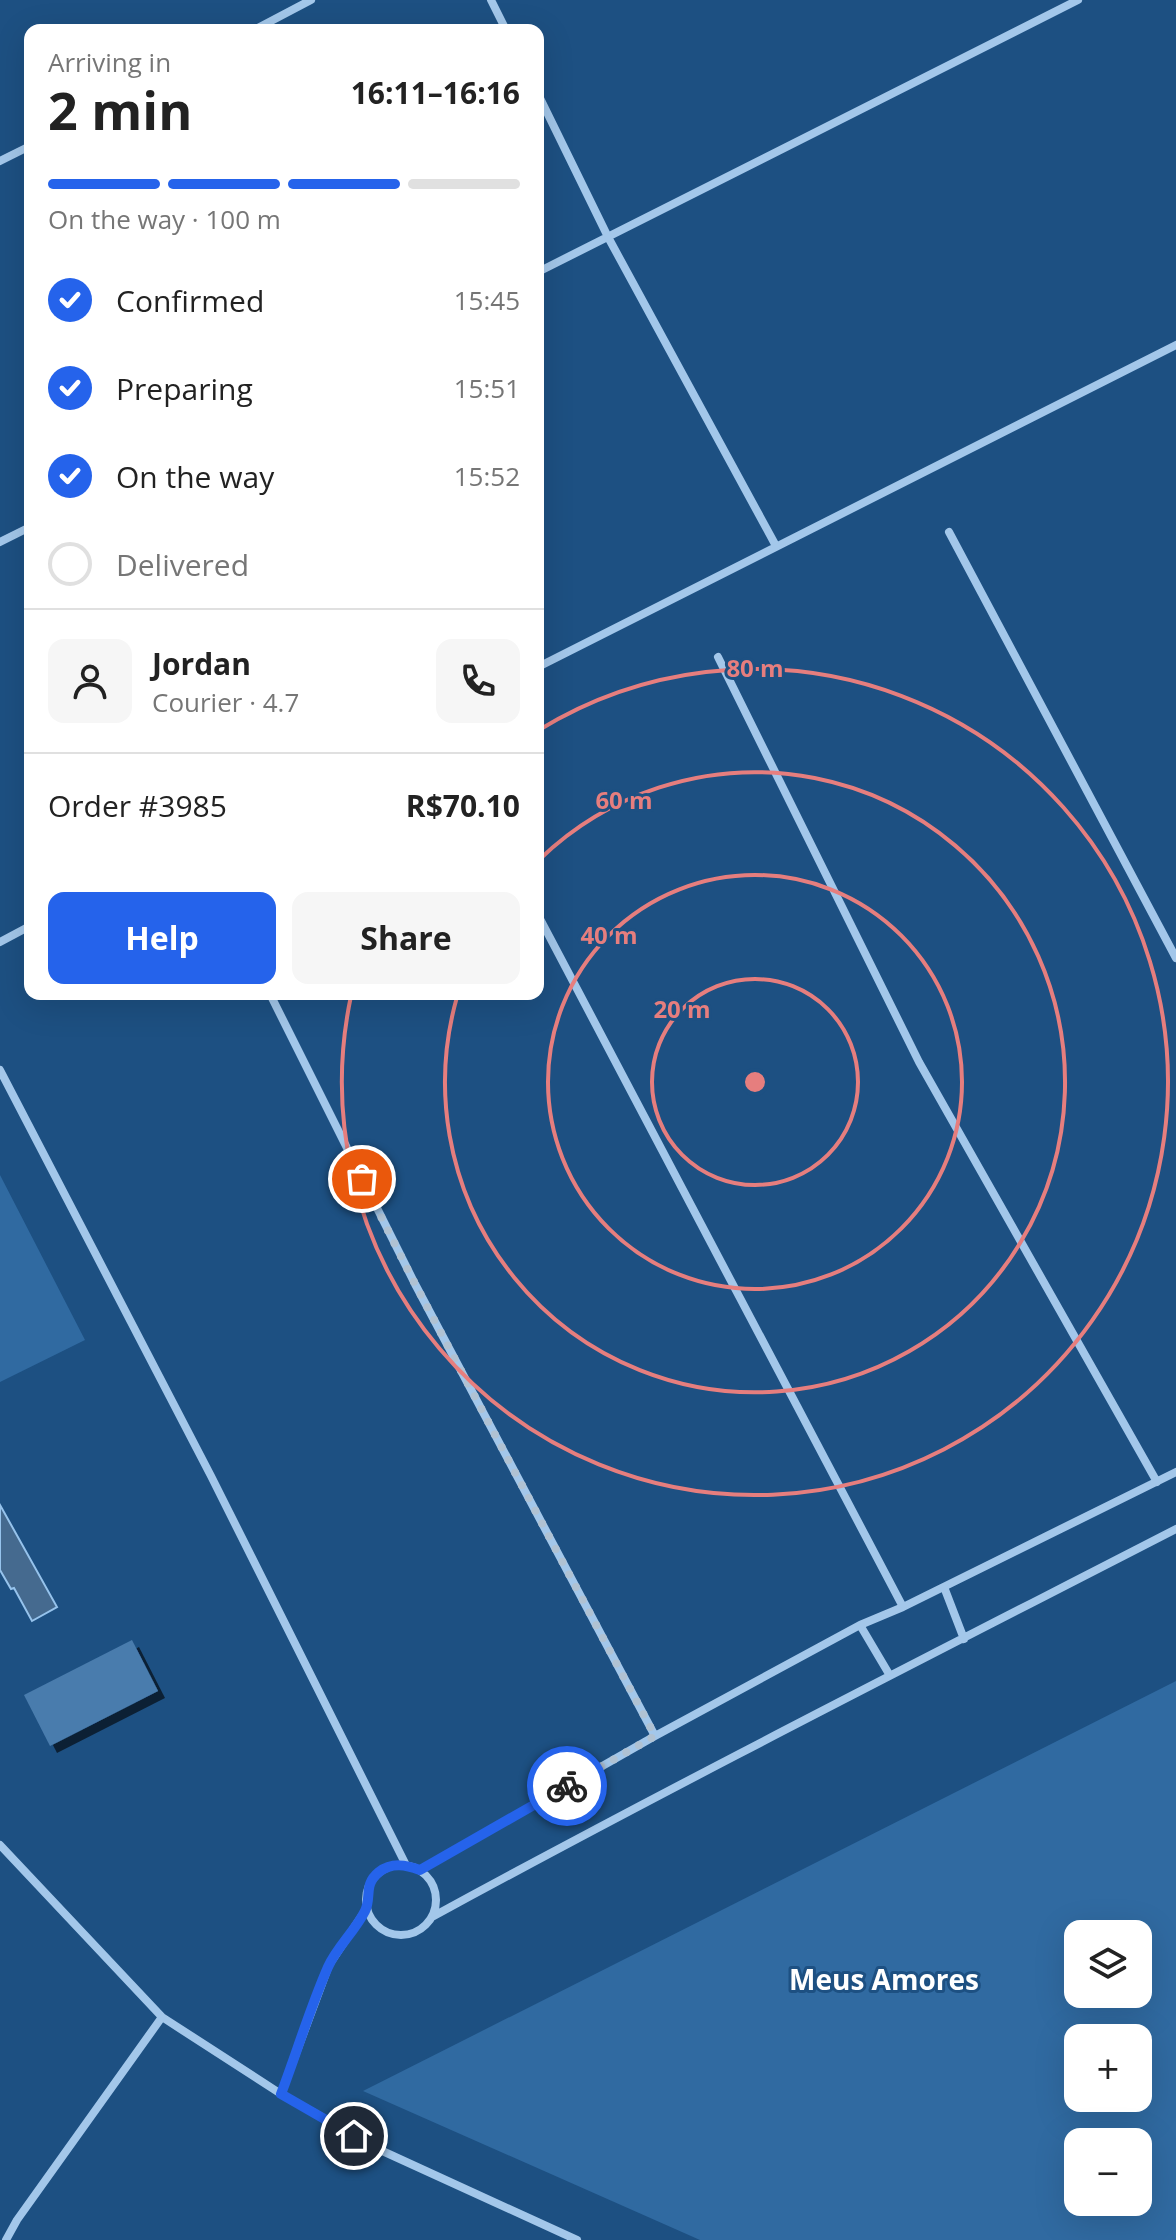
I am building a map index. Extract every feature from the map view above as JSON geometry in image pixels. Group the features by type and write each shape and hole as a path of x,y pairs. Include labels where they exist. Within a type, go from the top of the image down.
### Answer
{"street":[{"path":"265,24 311,0"},
{"path":"491,0 503,24"},
{"path":"544,269 1078,0"},
{"path":"544,106 608,237 776,546"},
{"path":"0,161 24,149"},
{"path":"544,664 1176,345"},
{"path":"0,542 24,530"},
{"path":"949,532 1176,958"},
{"path":"718,657 919,1062 1157,1482"},
{"path":"544,926 903,1607"},
{"path":"0,942 24,929"},
{"path":"273,1000 415,1284 655,1736"},
{"path":"0,1070 211,1476 406,1865"},
{"path":"420,1870 655,1736 860,1625 903,1607 1176,1472"},
{"path":"432,1917 436,1904 435,1891 420,1870 406,1865 392,1866 380,1871 371,1881 366,1894 372,1921 383,1930 397,1935 411,1934 423,1928 432,1917 603,1824 889,1674 964,1639 1176,1529"},
{"path":"944,1587 964,1639"},
{"path":"860,1625 889,1674"},
{"path":"0,1845 162,2017 281,2094 378,2149 577,2240"},
{"path":"281,2094 329,1965 367,1908"},
{"path":"6,2240 17,2220 162,2017"}],"shaded area":[{"path":"0,1175 85,1340 0,1382"},
{"path":"0,1505 57,1607 32,1621 0,1570"},
{"path":"1176,1681 1176,2240 700,2240 363,2091"}],"building":[{"path":"132,1640 158,1691 50,1746 24,1695"}],"way so far":[{"path":"362,1179 655,1736 567,1786"}],"district":[{"name":"Meus Amores","path":"884,1980"}],"route":[{"path":"354,2136 281,2094 329,1965 367,1908 366,1894 371,1881 380,1871 392,1866 406,1865 420,1870 567,1786"}]}
